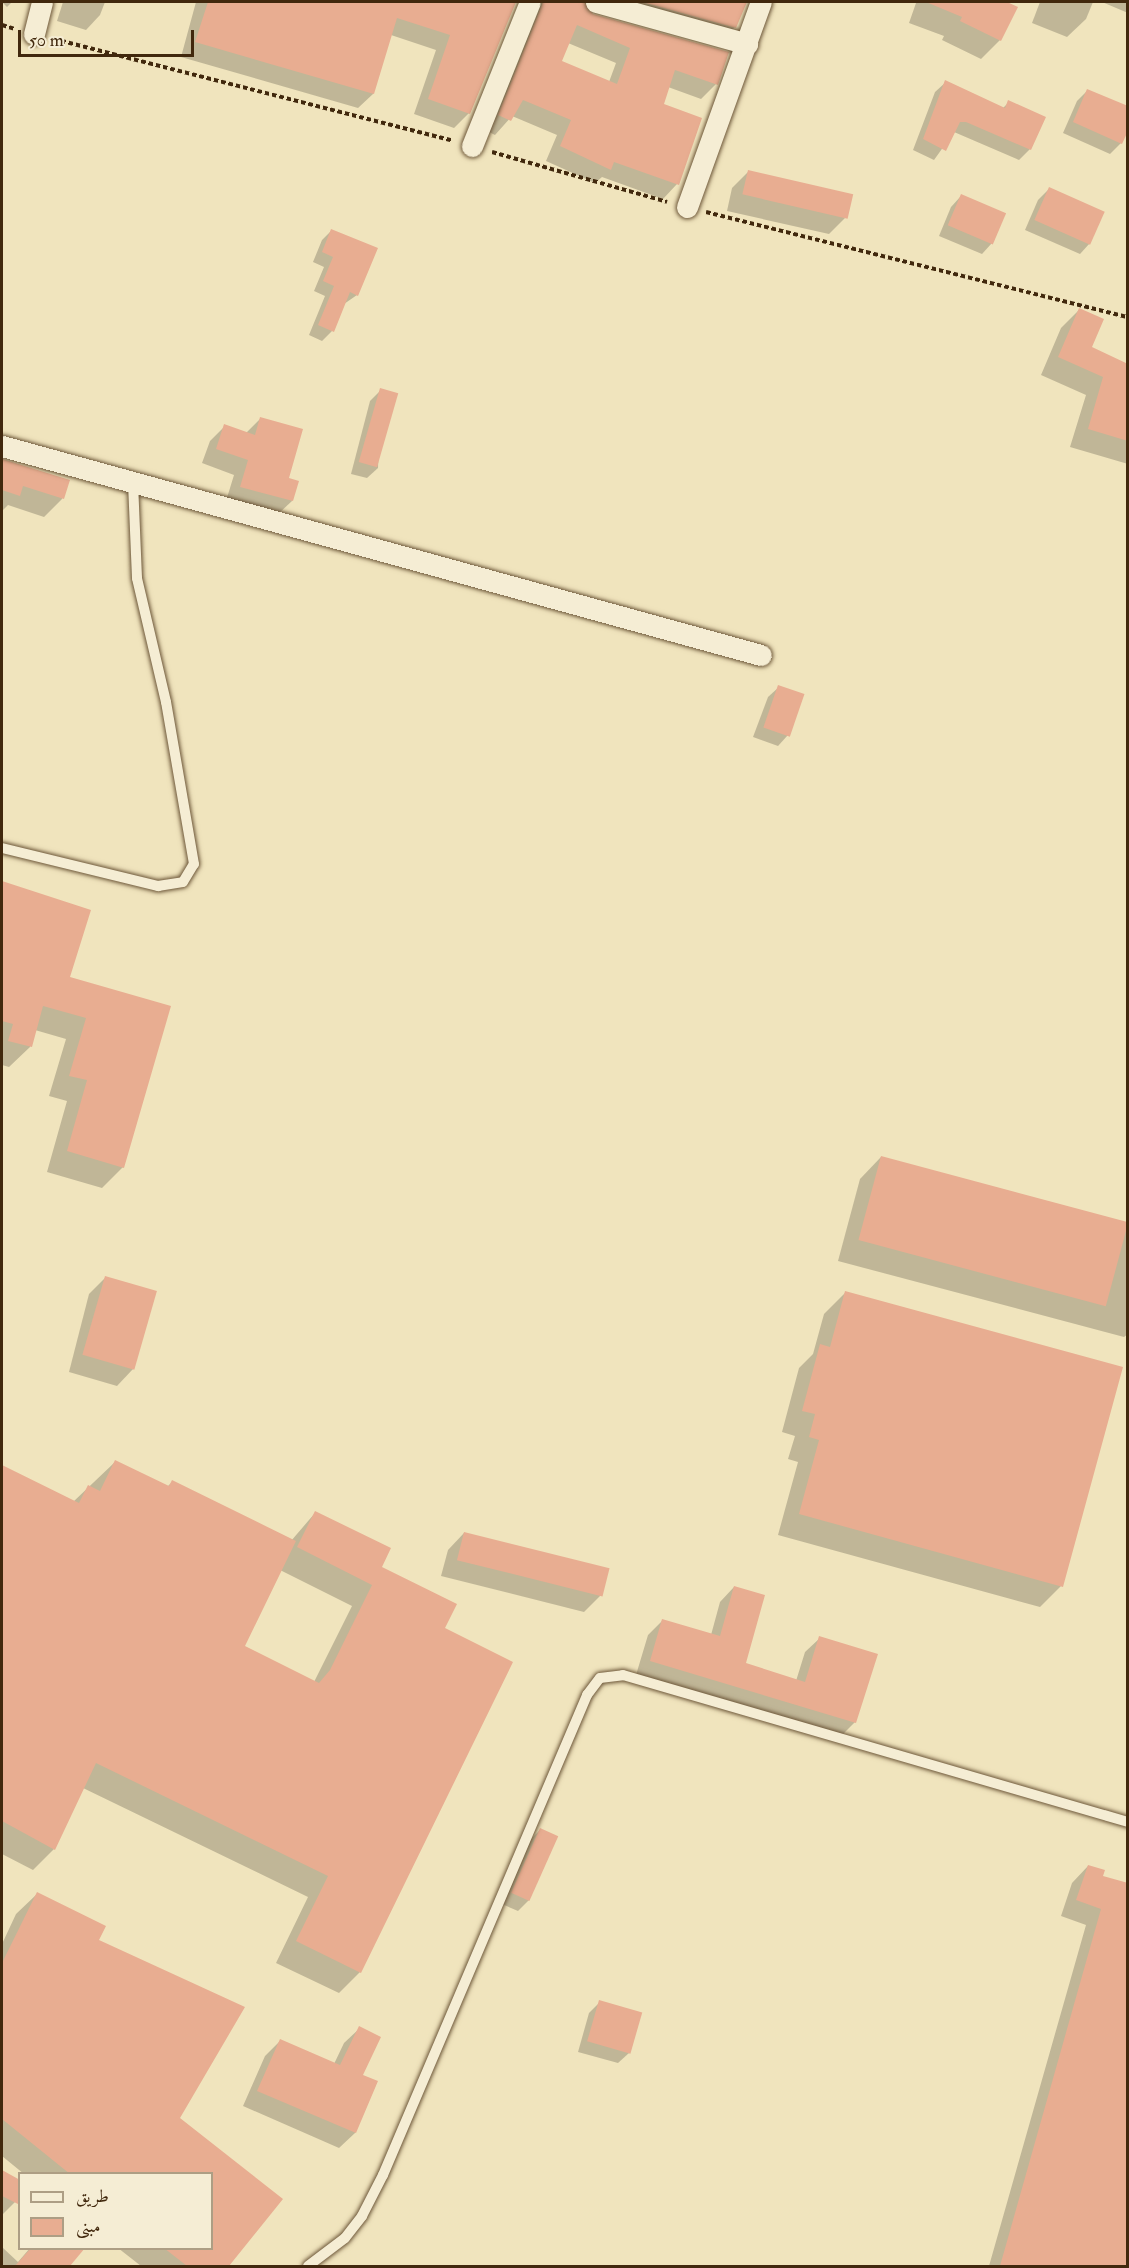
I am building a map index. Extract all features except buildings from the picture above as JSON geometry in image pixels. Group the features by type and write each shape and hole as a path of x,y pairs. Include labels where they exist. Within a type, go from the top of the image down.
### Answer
{"street":[{"path":"34,34 42,2"},
{"path":"472,146 530,2"},
{"path":"596,2 747,44"},
{"path":"687,207 761,2"},
{"path":"2,446 761,656"}],"lane":[{"path":"2,848 158,886 183,882 194,864 166,702 137,578 133,482"},
{"path":"308,2266 345,2238 362,2216 383,2175 587,1695 600,1678 623,1676 1128,1822"}],"path":[{"path":"2,25 472,146 687,207 1128,317"}]}
